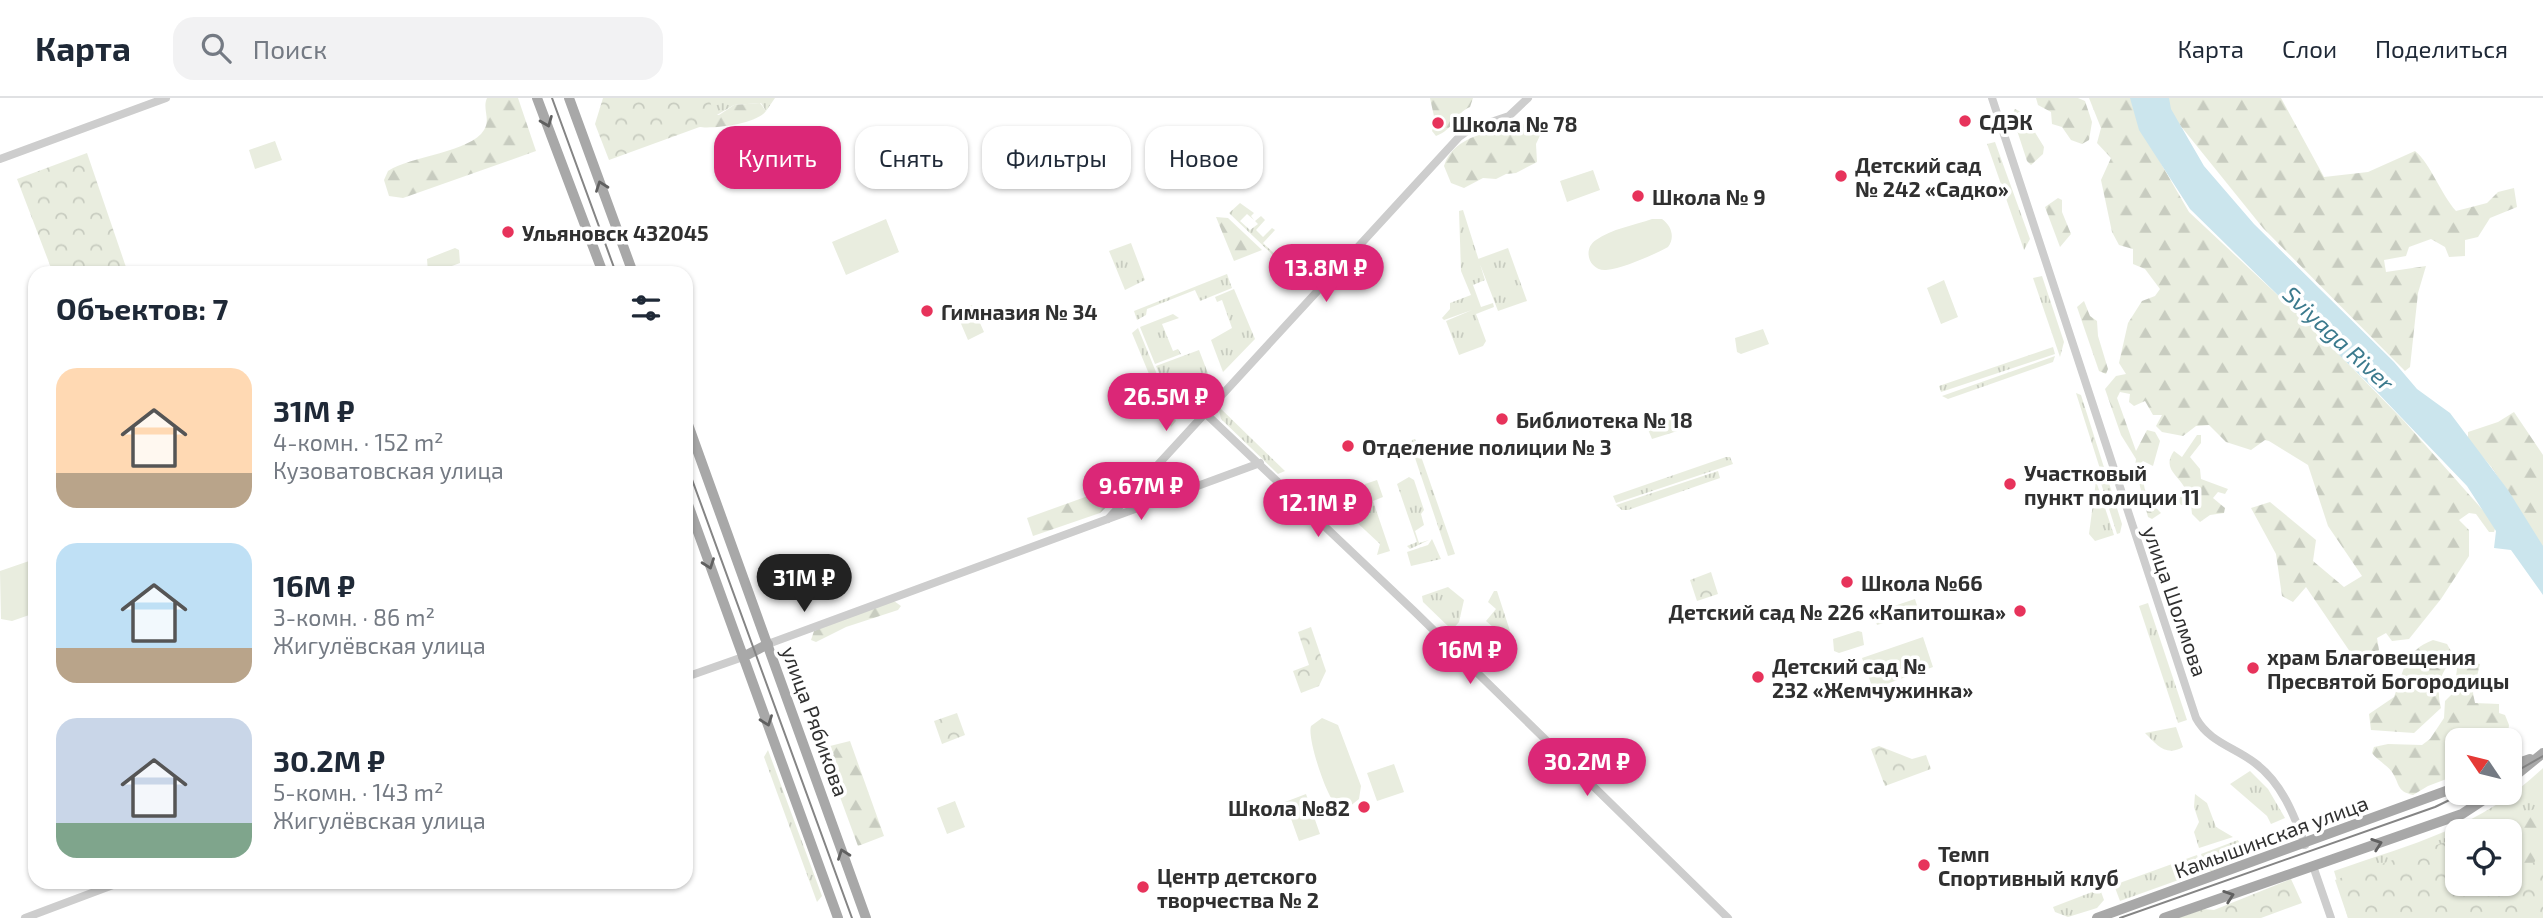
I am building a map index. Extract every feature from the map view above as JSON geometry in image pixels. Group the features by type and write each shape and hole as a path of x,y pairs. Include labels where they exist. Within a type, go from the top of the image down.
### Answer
{"main road":[{"path":"537,98 600,266"},
{"path":"569,98 630,266"},
{"name":"улица Рябикова","path":"693,438 866,918"},
{"path":"693,518 838,918"},
{"path":"743,657 768,644"},
{"path":"2522,762 2540,755"},
{"path":"2522,770 2540,755"},
{"name":"Камышинская улица","path":"2097,918 2445,792"},
{"name":"Камышинская улица","path":"2164,918 2462,814 2476,805"},
{"name":"улица Шолмова","path":"2305,845 2312,866"}],"street":[{"path":"0,159 166,98"},
{"path":"1108,519 1460,137 1470,129 1509,116 1528,98"},
{"name":"улица Шолмова","path":"1992,98 2196,718 2210,736 2265,772 2286,801 2305,845"},
{"path":"1204,412 1728,918"},
{"path":"768,644 1259,463"},
{"path":"1149,473 1165,498"},
{"path":"693,675 743,657"},
{"name":"улица Шолмова","path":"2312,866 2331,918"},
{"path":"25,918 102,889"}],"green space":[{"path":"487,98 518,98 536,151 403,198 389,196 384,180 388,171 467,144 484,130"},
{"path":"603,98 709,98 716,121 609,160 595,124"},
{"path":"635,98 775,98 766,111 761,103 734,105 715,116"},
{"name":"Школа № 78","path":"1430,98 1473,98 1470,107 1436,136 1432,131 1435,121"},
{"path":"2036,98 2078,98 2085,101 2092,122 2089,140 2082,144 2071,140 2062,127 2052,124 2051,112 2038,105"},
{"path":"2089,98 2131,98 2141,129 2189,212 2317,332 2404,421 2496,525 2494,532 2489,532 2476,514 2469,513 2459,520 2469,530 2469,556 2441,599 2409,639 2392,641 2386,633 2377,638 2379,650 2374,661 2359,665 2306,587 2293,602 2282,596 2276,554 2251,508 2270,502 2316,540 2313,561 2344,587 2362,576 2328,526 2308,465 2269,441 2265,440 2251,450 2226,442 2209,425 2196,426 2183,436 2162,432 2156,426 2162,415 2153,415 2145,401 2134,406 2129,402 2130,394 2120,392 2117,398 2136,451 2147,430 2155,432 2160,441 2153,466 2143,461 2140,464 2146,493 2161,513 2152,519 2148,517 2135,467 2136,459 2121,435 2105,389 2116,376 2126,374 2119,363 2128,323 2142,301 2155,296 2160,289 2145,269 2133,264 2133,249 2119,245 2112,232 2101,180 2111,158 2097,143 2101,128"},
{"path":"2166,98 2281,98 2324,177 2368,172 2415,151 2426,163 2456,211 2487,203 2498,192 2514,188 2517,207 2490,218 2478,237 2465,240 2465,256 2449,257 2445,247 2431,239 2409,247 2406,256 2384,260 2386,272 2426,266 2418,293 2410,367 2405,371 2263,228 2167,109"},
{"path":"760,103 766,111 761,116 745,122 699,127 710,114 719,115 734,105"},
{"path":"2015,109 2023,113 2044,147 2043,154 2031,165 2027,161 2012,115"},
{"path":"1516,121 1542,131 1536,144 1537,162 1516,173 1496,179 1483,178 1464,188 1451,183 1444,166 1456,147 1475,136"},
{"path":"275,141 282,160 255,169 249,150"},
{"path":"1995,142 2030,239 2024,250 1987,144"},
{"path":"87,153 126,266 50,266 17,179"},
{"path":"1593,170 1600,190 1567,202 1560,181"},
{"path":"2058,198 2062,200 2062,212 2071,234 2060,247 2045,207"},
{"path":"1240,203 1254,213 1251,216 1254,220 1247,214 1240,221 1250,230 1258,224 1255,221 1261,216 1265,220 1256,230 1263,237 1272,228 1275,230 1263,243 1281,260 1293,248 1296,251 1283,263 1288,267 1290,265 1302,276 1320,259 1326,265 1305,286 1229,213"},
{"path":"1463,210 1485,280 1473,285 1481,307 1493,303 1494,307 1476,314 1486,341 1483,346 1459,355 1446,321 1472,310 1444,320 1442,318 1450,309 1450,303 1471,295 1461,271 1459,211"},
{"path":"1216,217 1228,218 1262,250 1234,261"},
{"path":"886,219 899,252 846,275 832,242"},
{"path":"1652,219 1662,219 1668,225 1672,236 1668,247 1613,269 1595,267 1589,259 1589,249 1602,236"},
{"path":"1131,243 1145,280 1125,290 1109,251"},
{"path":"455,248 459,250 460,263 452,266 428,266 427,259"},
{"path":"1508,248 1527,301 1498,311 1478,259"},
{"path":"1227,274 1232,288 1200,301 1195,290 1147,309 1146,315 1137,320 1134,311"},
{"path":"2042,276 2064,342 2060,357 2033,278"},
{"path":"1944,280 1958,317 1941,324 1927,288"},
{"path":"1234,289 1255,339 1223,372 1211,340 1232,328 1222,300 1217,302 1215,297"},
{"path":"2084,301 2090,316 2097,321 2098,336 2108,369 2106,374 2099,371 2077,307"},
{"path":"972,305 984,332 968,340 956,312"},
{"path":"1173,314 1179,318 1162,324 1173,351 1178,349 1181,354 1155,364 1140,327"},
{"path":"1138,328 1176,421 1171,427 1132,333"},
{"path":"1763,329 1769,344 1741,354 1737,352 1735,338"},
{"path":"2053,347 2055,354 1941,392 1939,386"},
{"path":"1199,350 1212,384 1178,419 1156,366"},
{"path":"2055,356 2053,362 1948,399 1942,396"},
{"path":"2076,393 2081,395 2122,524 2120,533 2117,534 2100,480 2101,472"},
{"path":"1218,406 1285,471 1278,474 1221,419"},
{"path":"2514,412 2543,455 2543,548 2493,469 2468,440 2468,432 2498,422"},
{"path":"1685,413 1690,427 1652,439 1647,427"},
{"path":"2197,435 2201,435 2201,443 2190,457 2200,469 2201,479 2228,489 2225,494 2218,492 2213,498 2225,508 2224,513 2210,515 2200,522 2192,514 2191,505 2181,505 2178,501 2185,488 2170,466 2174,451 2182,457"},
{"path":"1415,439 1455,554 1448,556 1411,446 1412,440"},
{"path":"1730,457 1733,464 1616,503 1613,496"},
{"path":"1718,471 1720,478 1628,510 1622,510 1616,505"},
{"path":"1409,477 1414,480 1424,510 1421,514 1424,525 1415,531 1419,543 1429,540 1410,549 1407,546 1417,542 1397,484"},
{"path":"1377,480 1383,497 1373,501 1390,551 1377,555 1380,544 1351,517 1339,520 1335,516 1365,484"},
{"path":"2096,481 2114,535 2095,541 2089,534"},
{"path":"1113,487 1117,497 1100,513 1033,536 1027,518"},
{"path":"1432,539 1441,559 1411,566 1407,552 1428,545"},
{"path":"28,561 28,615 12,621 1,619 0,571"},
{"path":"1711,572 1718,594 1697,601 1690,580"},
{"path":"1448,587 1464,600 1459,622 1452,630 1423,602 1422,596"},
{"path":"1494,591 1497,591 1510,631 1505,638 1495,637 1491,630 1493,627 1486,621 1496,609 1488,602"},
{"path":"1915,599 1919,612 1877,625 1873,613"},
{"path":"894,601 901,606 898,610 846,627 816,642 811,640 814,631 849,615"},
{"path":"2148,603 2187,720 2178,723 2139,606"},
{"path":"1311,627 1326,671 1319,686 1301,693 1293,671 1309,665 1298,632"},
{"path":"1862,632 1864,645 1839,653 1834,651 1833,639"},
{"path":"1923,637 1933,667 1873,689 1862,658"},
{"path":"2433,640 2447,644 2456,660 2453,666 2449,664 2445,669 2441,679 2441,708 2414,733 2371,730 2369,714 2394,697 2406,663 2416,650"},
{"path":"2458,661 2480,664 2473,693 2475,703 2499,704 2499,713 2505,715 2509,728 2445,728 2445,780 2413,795 2408,793 2401,789 2390,769 2372,753 2374,747 2388,744 2422,745 2430,739 2444,718 2445,701 2454,692"},
{"path":"957,713 965,735 942,744 934,721"},
{"path":"1322,718 1338,725 1361,786 1359,799 1349,807 1339,806 1334,802 1318,764 1310,732 1311,726"},
{"path":"2176,727 2183,747 2172,751 2162,748 2145,733"},
{"path":"850,741 884,836 858,846 822,748"},
{"path":"1879,746 1912,759 1926,755 1931,769 1885,786 1871,749"},
{"path":"768,750 822,896 817,902 764,757"},
{"path":"1394,764 1404,792 1377,801 1367,773"},
{"path":"2543,768 2543,863 2522,869 2522,819 2472,819 2495,805 2522,805 2522,786"},
{"path":"2250,771 2268,789 2285,818 2271,824 2267,816 2230,784"},
{"path":"1306,794 1320,834 1299,841 1285,802"},
{"path":"2195,794 2207,803 2216,827 2233,837 2199,848 2194,832 2199,822 2194,807"},
{"path":"955,801 965,827 947,834 937,808"},
{"path":"2543,805 2543,851 2537,856 2533,866 2522,868 2522,819 2516,819"},
{"path":"2445,832 2445,894 2416,918 2348,918 2334,871"},
{"path":"2238,840 2243,854 2211,871 2206,868 2201,854"},
{"path":"2445,842 2445,896 2522,896 2522,866 2543,860 2543,918 2348,918 2335,880"},
{"path":"2197,855 2201,868 2198,873 2120,901 2114,885"},
{"path":"2291,879 2302,903 2261,918 2178,918 2203,909 2214,910"},
{"path":"2100,889 2104,900 2097,908 2068,917 2055,912 2053,907"}],"water":[{"name":"Sviyaga River","path":"2130,98 2169,98 2171,109 2204,166 2254,224 2394,362 2417,389 2450,413 2508,490 2543,546 2543,595 2511,550 2494,548 2496,531 2467,486 2376,391 2190,209 2139,130"}],"tram line":[{"path":"552,98 613,266"},
{"path":"693,482 852,918"},
{"path":"2522,768 2543,756"},
{"path":"2120,918 2445,802"}],"place":[{"name":"СДЭК","path":"1965,121"},
{"name":"Школа № 78","path":"1438,123"},
{"name":"Детский сад № 242 «Садко»","path":"1841,176"},
{"name":"Школа № 9","path":"1638,196"},
{"name":"Ульяновск 432045","path":"508,232"},
{"name":"Гимназия № 34","path":"927,311"},
{"name":"Библиотека № 18","path":"1502,419"},
{"name":"Отделение полиции № 3","path":"1348,446"},
{"name":"Участковый пункт полиции 11","path":"2010,484"},
{"name":"Школа №66","path":"1847,582"},
{"name":"Детский сад № 226 «Капитошка»","path":"2020,611"},
{"name":"храм Благовещения Пресвятой Богородицы","path":"2253,668"},
{"name":"Детский сад № 232 «Жемчужинка»","path":"1758,677"},
{"name":"Школа №82","path":"1364,807"},
{"name":"Темп Спортивный клуб","path":"1924,865"},
{"name":"Центр детского творчества № 2","path":"1143,887"}]}
